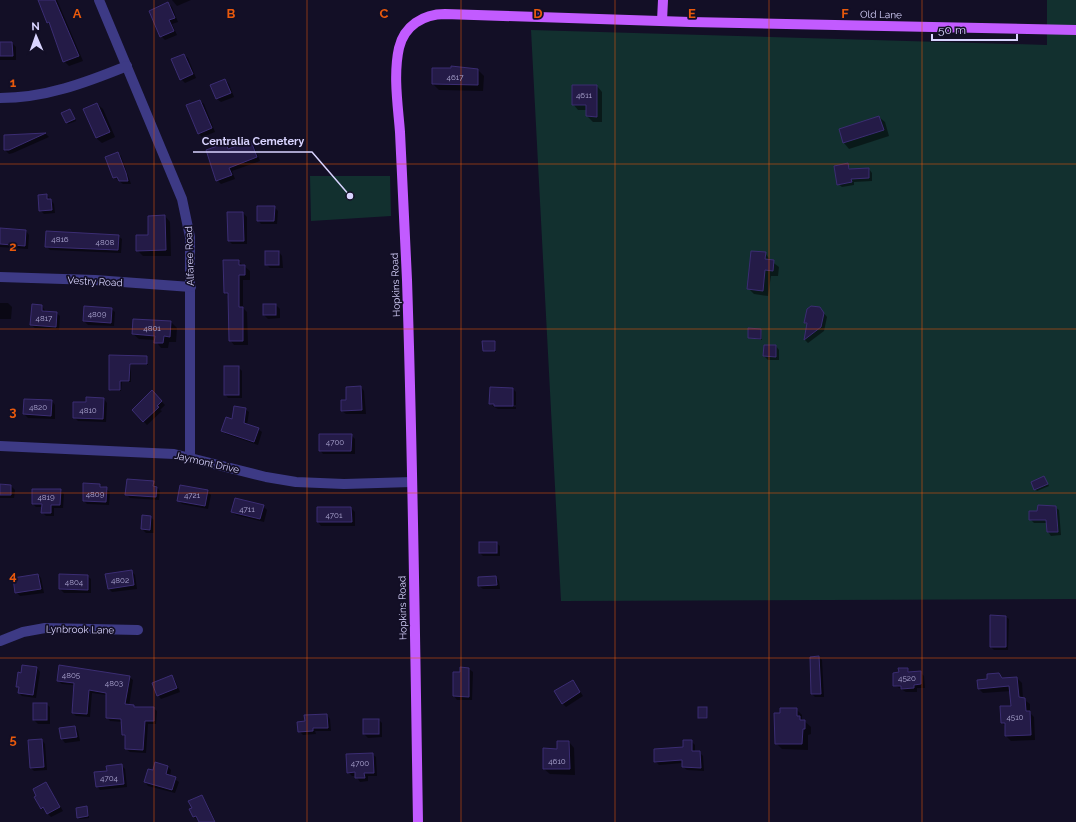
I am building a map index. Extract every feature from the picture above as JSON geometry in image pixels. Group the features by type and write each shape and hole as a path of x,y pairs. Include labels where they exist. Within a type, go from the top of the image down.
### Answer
{"main road":[{"path":"662,21 663,0"},
{"name":"Hopkins Road","path":"418,822 412,482 404,213 397,84 399,50 402,39 409,28 417,21 434,14 662,21"},
{"name":"Old Lane","path":"662,21 1076,30"}],"street":[{"name":"Alfaree Road","path":"99,0 182,198 190,237 190,457"},
{"path":"0,98 38,95 78,86 127,66"},
{"name":"Vestry Road","path":"0,277 95,280 191,287"},
{"name":"Jaymont Drive","path":"0,446 174,454 266,477 296,482 338,484 412,482"},
{"name":"Lynbrook Lane","path":"0,641 23,632 46,628 138,630"}],"green space":[{"path":"1047,0 1076,0 1076,599 561,601 531,30 1047,45"},
{"path":"310,176 390,176 391,216 311,221"}],"building":[{"path":"38,0 55,0 79,56 63,62 49,22 47,23"},
{"path":"168,2 175,18 169,20 174,31 160,37 149,11"},
{"path":"0,42 12,42 13,56 0,56"},
{"path":"184,54 193,74 180,80 171,59"},
{"path":"451,66 478,69 478,85 432,84 432,68 451,68"},
{"path":"225,79 231,93 216,99 210,85"},
{"path":"572,85 597,85 597,117 586,116 586,105 572,105"},
{"path":"200,100 212,128 198,134 186,105"},
{"path":"97,103 110,132 96,138 83,109"},
{"path":"70,109 75,119 66,123 61,113"},
{"path":"879,116 884,130 843,143 839,129"},
{"path":"46,133 9,150 4,150 4,135"},
{"path":"251,141 257,157 229,168 232,175 216,181 206,150 226,143 228,149"},
{"path":"118,152 128,181 119,181 117,177 113,178 105,157"},
{"path":"848,163 849,169 869,168 869,178 851,179 852,182 837,185 834,166"},
{"path":"47,194 47,199 51,199 52,210 39,211 38,195"},
{"path":"257,206 275,206 274,221 257,221"},
{"path":"227,212 243,212 244,241 228,241"},
{"path":"165,215 166,250 136,251 136,235 148,235 148,216"},
{"path":"0,228 26,230 25,246 0,244"},
{"path":"46,231 119,235 118,250 45,247"},
{"path":"265,251 279,251 279,265 265,265"},
{"path":"751,251 766,252 765,259 774,260 773,271 765,270 763,291 747,289"},
{"path":"223,260 239,260 239,265 245,265 245,275 239,275 239,307 243,307 243,341 229,341 228,293 224,293"},
{"path":"32,304 42,305 42,311 57,312 56,327 30,325"},
{"path":"263,304 276,304 276,315 263,315"},
{"path":"84,306 112,308 111,323 83,321"},
{"path":"811,306 820,307 824,313 821,327 804,340 807,323 804,323 807,309"},
{"path":"133,319 171,321 170,337 164,336 163,343 154,343 155,336 132,334"},
{"path":"748,328 761,329 761,339 748,338"},
{"path":"482,341 495,341 495,351 483,351"},
{"path":"764,345 776,345 776,357 763,356"},
{"path":"109,355 147,356 147,364 130,364 129,381 120,381 120,390 109,390"},
{"path":"224,366 239,366 239,395 224,395"},
{"path":"361,386 362,410 341,411 341,400 346,400 346,387"},
{"path":"490,387 513,388 513,406 494,406 494,404 489,404"},
{"path":"152,390 162,401 157,406 159,407 143,422 132,410"},
{"path":"86,397 104,398 103,419 73,418 73,402 86,402"},
{"path":"24,399 52,400 51,416 23,414"},
{"path":"234,406 246,408 244,423 259,428 254,442 221,431 226,417 232,419"},
{"path":"319,434 352,434 351,451 319,451"},
{"path":"1044,476 1048,484 1034,490 1031,482"},
{"path":"127,479 154,481 153,486 157,487 156,497 125,495"},
{"path":"83,483 100,484 100,487 107,487 106,502 83,501"},
{"path":"0,484 11,485 11,495 0,495"},
{"path":"180,485 208,490 205,506 177,501"},
{"path":"32,489 61,489 60,505 51,505 51,513 41,513 42,504 32,504"},
{"path":"235,498 264,505 260,519 231,512"},
{"path":"1038,505 1056,506 1058,532 1047,532 1046,520 1029,520 1029,511 1037,511"},
{"path":"317,507 351,507 352,522 317,522"},
{"path":"142,515 151,516 150,530 141,529"},
{"path":"479,542 497,542 497,553 479,553"},
{"path":"132,570 134,585 108,589 105,574"},
{"path":"38,574 41,589 15,593 13,578"},
{"path":"59,574 88,575 88,590 59,589"},
{"path":"496,576 497,585 478,586 478,577"},
{"path":"990,615 1006,616 1006,647 990,647"},
{"path":"819,656 821,694 811,694 810,657"},
{"path":"22,665 37,667 33,695 18,693 19,687 16,687 18,672 21,673"},
{"path":"59,665 130,676 125,704 134,705 134,707 154,707 154,721 145,721 143,750 125,749 125,735 122,735 121,719 106,718 106,693 89,690 87,714 72,713 74,683 57,681"},
{"path":"460,667 469,668 469,697 453,696 453,672 460,672"},
{"path":"898,668 908,668 908,672 921,671 921,684 914,685 914,688 901,689 901,686 893,686 893,673 899,672"},
{"path":"999,673 1002,678 1017,677 1019,697 1025,698 1026,711 1030,711 1031,735 1005,736 1005,723 1001,723 1000,706 1011,706 1009,686 978,689 977,680 987,679 987,674"},
{"path":"172,675 177,688 157,696 152,683"},
{"path":"573,680 580,692 562,704 554,691"},
{"path":"33,703 47,703 47,720 33,720"},
{"path":"698,707 707,707 707,718 698,718"},
{"path":"780,708 797,708 797,716 800,716 800,720 805,720 802,744 775,744 774,713 780,713"},
{"path":"327,714 328,728 313,728 313,731 298,732 297,722 305,721 304,715"},
{"path":"363,719 379,719 379,734 363,734"},
{"path":"75,726 77,737 61,739 59,728"},
{"path":"42,739 44,767 30,768 28,740"},
{"path":"683,740 692,740 692,751 700,751 701,768 682,767 682,760 654,762 654,749 683,747"},
{"path":"557,741 569,741 570,769 543,769 543,748 557,749"},
{"path":"373,753 374,773 364,773 365,778 355,778 355,772 347,773 346,754"},
{"path":"155,762 168,766 166,774 176,777 172,790 144,782 148,769 153,770"},
{"path":"122,764 124,784 96,787 94,772 107,771 106,766"},
{"path":"46,782 60,807 47,814 43,807 41,809 34,797 36,796 33,789"},
{"path":"202,795 215,822 199,822 196,816 193,817 189,809 192,808 188,801"},
{"path":"87,806 88,816 77,818 76,808"}],"place":[{"name":"Centralia Cemetery","path":"350,196"}]}
